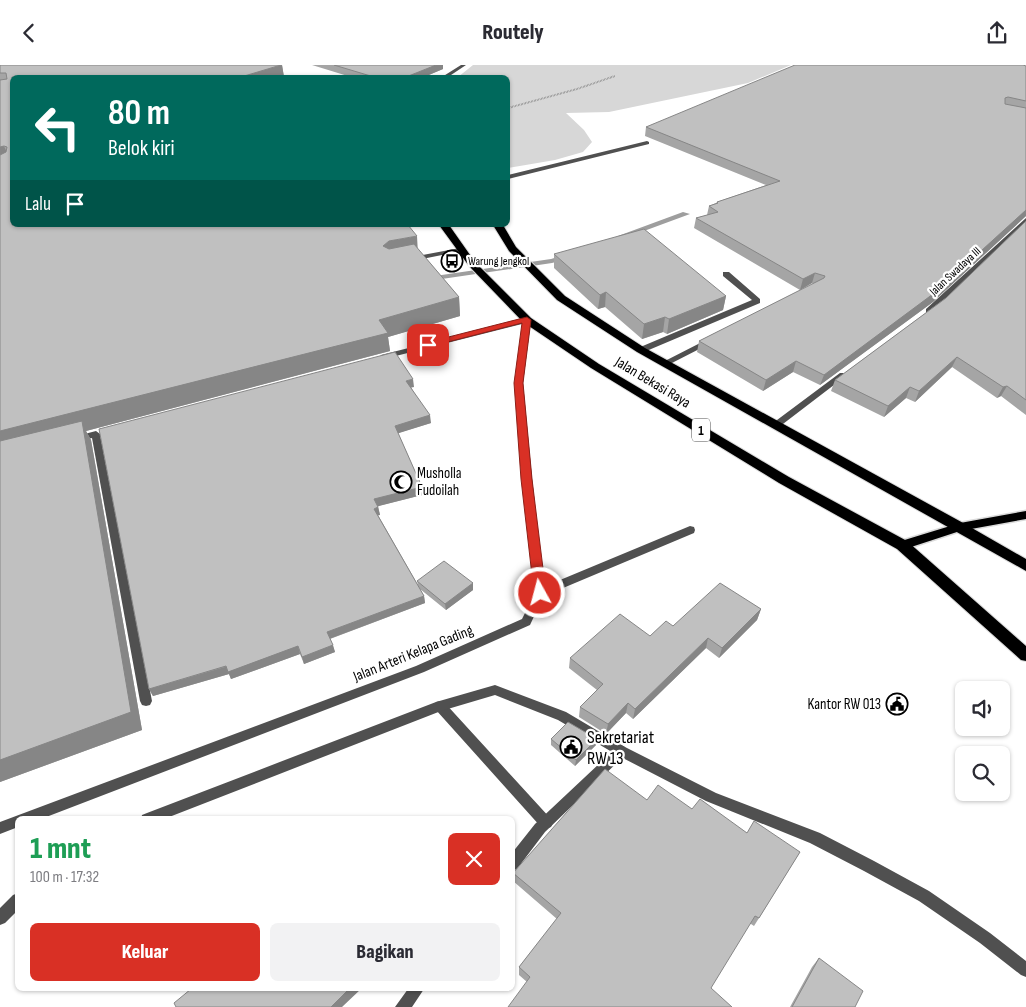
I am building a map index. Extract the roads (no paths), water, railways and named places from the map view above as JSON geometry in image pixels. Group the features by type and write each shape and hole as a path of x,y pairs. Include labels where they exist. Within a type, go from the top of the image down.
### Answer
{"highway":[{"name":"Jalan Bekasi Raya","path":"445,227 472,264 527,320 595,367 784,480 902,545"},
{"name":"Jalan Bekasi Raya","path":"499,227 512,249 561,298 641,350 960,527 1026,567"},
{"name":"1","path":"902,545 1026,655"}],"main road":[{"path":"902,545 960,527 1026,515"}],"street":[{"path":"448,75 464,65"},
{"path":"510,177 647,143"},
{"name":"Jalan Swadaya III","path":"921,316 937,305 1026,220"},
{"path":"408,260 460,249"},
{"path":"641,350 757,301 726,274"},
{"path":"371,360 527,320 519,383 527,479 540,593 690,530"},
{"path":"665,363 719,337"},
{"path":"776,425 850,369"},
{"path":"67,441 101,433 146,701"},
{"name":"Jalan Arteri Kelapa Gading","path":"32,816 420,669 479,644 526,622 540,593"},
{"path":"155,816 440,706 495,690 562,717 621,751 711,797 814,838 869,866 924,896 985,938 1026,970"},
{"path":"440,706 546,823"},
{"path":"515,860 546,823 621,751"},
{"path":"0,828 15,822"},
{"path":"0,917 15,903"},
{"path":"403,1007 415,991"}],"waterway":[{"path":"622,236 686,214"},
{"path":"428,279 552,261 567,256"}],"place":[{"name":"Warung Jengkol","path":"452,261"},
{"name":"Musholla Fudoilah","path":"401,482"},
{"name":"Kantor RW 013","path":"897,704"},
{"name":"Sekretariat RW 13","path":"571,747"}]}
